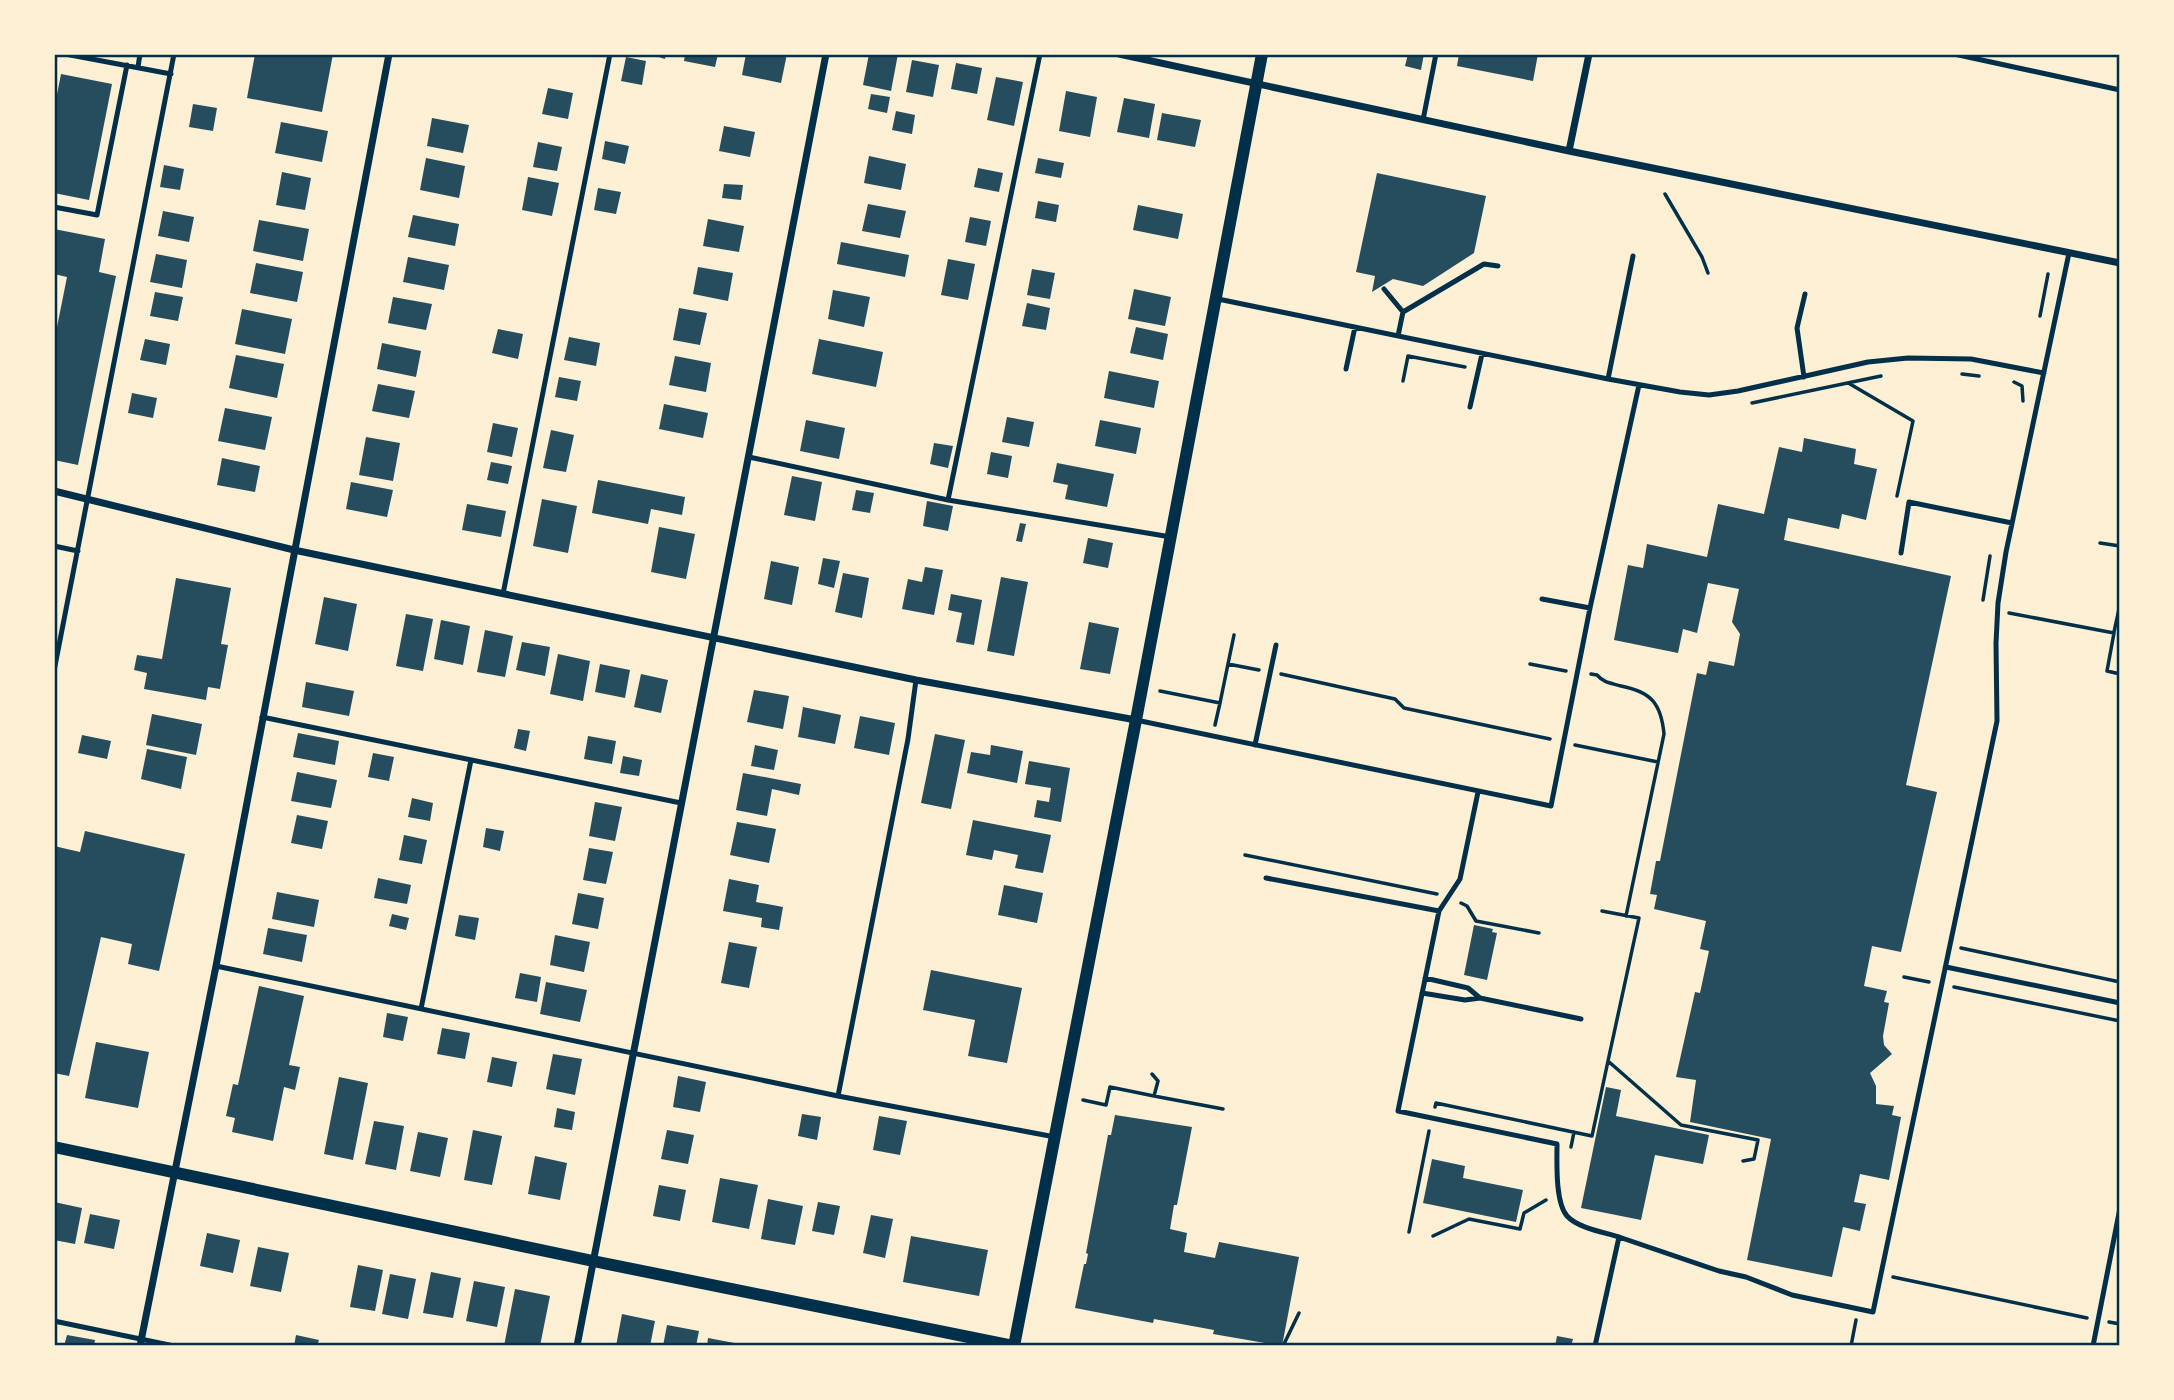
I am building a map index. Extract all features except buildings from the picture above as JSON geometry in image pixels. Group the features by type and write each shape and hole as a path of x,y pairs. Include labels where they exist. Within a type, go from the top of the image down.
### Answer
{"street":[{"path":"141,1342 216,966 389,54"},
{"path":"577,1346 826,54"},
{"path":"1119,54 1569,151 2120,264"},
{"path":"54,1147 593,1261 1014,1346 1262,54"},
{"path":"1569,151 1589,54"},
{"path":"54,491 294,550 916,680 1136,720"}],"lane":[{"path":"65,54 171,74"},
{"path":"138,67 140,54"},
{"path":"54,671 174,54"},
{"path":"503,594 610,54"},
{"path":"948,500 1040,54"},
{"path":"1423,120 1436,54"},
{"path":"1954,54 2120,90"},
{"path":"54,207 97,215 127,65"},
{"path":"1478,792 1460,879 1438,911 1398,1111 1557,1144 1559,1192 1565,1215 1577,1223 1720,1271 1746,1277 1793,1295 1873,1312 1997,721 1998,611 2012,523 2069,253"},
{"path":"1608,379 1633,256"},
{"path":"1398,336 1404,312 1484,264 1498,266"},
{"path":"1384,289 1404,312"},
{"path":"1804,377 1797,328 1805,294"},
{"path":"1216,299 1608,379 1709,395 1868,362 1942,358 1993,362 2044,373"},
{"path":"1346,369 1355,327"},
{"path":"1471,407 1482,354"},
{"path":"1136,720 1551,806 1590,608 1639,385"},
{"path":"749,457 948,500 1171,537"},
{"path":"1900,553 1909,502 2012,523"},
{"path":"54,546 78,551"},
{"path":"1542,599 1590,608"},
{"path":"1255,745 1276,645"},
{"path":"838,1096 908,739 916,680"},
{"path":"262,717 681,803"},
{"path":"421,1009 471,760"},
{"path":"1266,878 1438,911"},
{"path":"216,966 838,1096 1055,1137"},
{"path":"1946,967 2120,1003"},
{"path":"1425,978 1468,988 1480,998"},
{"path":"1422,993 1465,1000 1480,998 1581,1019"},
{"path":"2092,1346 2120,1208"},
{"path":"1595,1346 1619,1237"},
{"path":"54,1321 141,1342 174,1346"}],"path":[{"path":"1665,194 1702,257 1708,273"},
{"path":"2038,329 2048,274"},
{"path":"1403,381 1408,356 1478,370"},
{"path":"2020,413 2022,386 2030,370"},
{"path":"1830,371 1913,421 1896,499 1909,502"},
{"path":"1746,404 1892,374"},
{"path":"1961,374 1981,376"},
{"path":"2003,380 2022,386"},
{"path":"1997,520 1984,583 1982,609 2114,633"},
{"path":"2100,543 2120,546"},
{"path":"2120,604 2107,671 2120,674"},
{"path":"1212,736 1234,635"},
{"path":"1228,664 1395,699 1404,708 1658,762"},
{"path":"1530,664 1597,674 1603,682 1643,692 1654,701 1662,716 1664,734 1626,916"},
{"path":"1160,691 1220,703"},
{"path":"1602,911 1639,918 1608,1061 1681,1125 1758,1140 1754,1159 1743,1161"},
{"path":"1950,946 2120,982"},
{"path":"1904,976 2120,1021"},
{"path":"1152,1074 1158,1081 1154,1096"},
{"path":"1083,1100 1106,1105 1110,1087 1223,1109"},
{"path":"1569,1158 1574,1132"},
{"path":"1433,1236 1469,1219 1520,1229 1524,1213 1559,1192"},
{"path":"1881,1275 2120,1324"},
{"path":"1851,1346 1858,1309"},
{"path":"1283,1346 1299,1313"}]}
